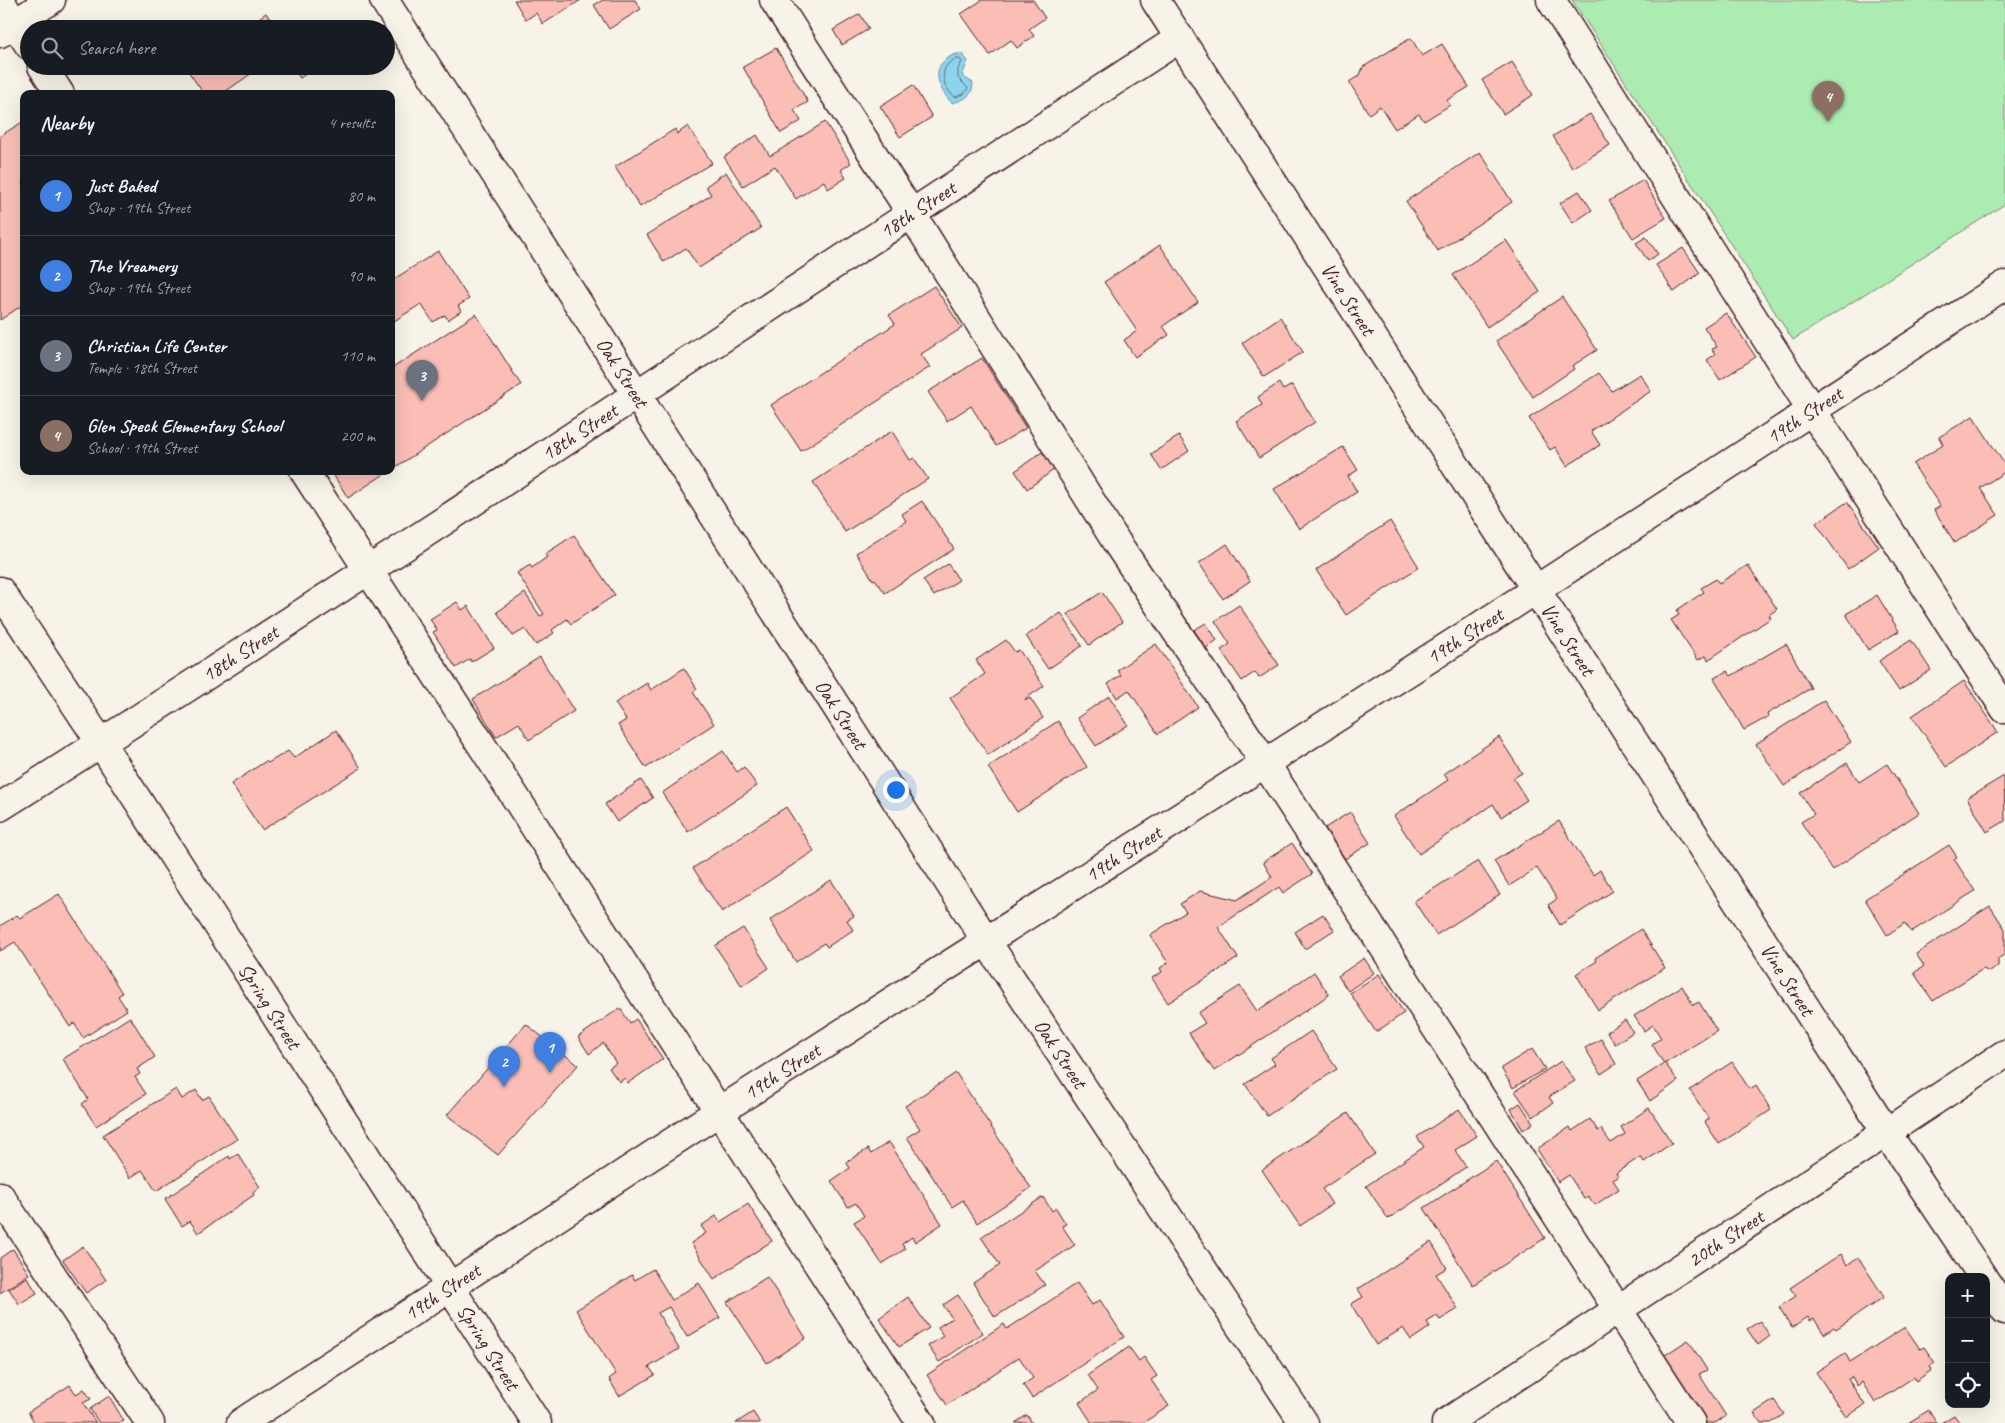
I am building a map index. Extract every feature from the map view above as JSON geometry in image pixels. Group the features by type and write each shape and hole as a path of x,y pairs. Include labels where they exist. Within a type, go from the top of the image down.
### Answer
{"street":[{"path":"29,20 51,0"},
{"name":"Oak Street","path":"384,0 987,942 1304,1423"},
{"path":"774,0 911,213 1117,542 1266,763 1691,1423"},
{"name":"Vine Street","path":"1155,0 1886,1132 1980,1273"},
{"path":"1551,0 1811,409 2005,709"},
{"path":"0,1 14,34"},
{"name":"18th Street","path":"0,807 368,570 1180,38"},
{"path":"48,75 57,90"},
{"name":"19th Street","path":"241,1423 720,1111 1536,590 1811,409 2005,285"},
{"path":"307,475 921,1423"},
{"name":"Spring Street","path":"0,591 102,743 537,1423"},
{"name":"20th Street","path":"1446,1423 2005,1054"},
{"path":"0,1196 150,1423"},
{"path":"1990,1288 2005,1310"}],"green space":[{"path":"1572,0 2005,0 2005,204 1793,340"}],"water":[{"path":"956,54 962,54 968,61 962,76 973,83 973,87 967,97 952,103 942,90 938,76 942,63 947,58"}],"building":[{"path":"514,0 581,0 543,24 536,13 526,20"},
{"path":"603,0 635,0 641,9 609,29 594,5"},
{"path":"982,0 1033,0 1045,18 1029,29 1034,36 1017,48 1011,40 990,55 961,14"},
{"path":"266,13 271,20 256,20"},
{"path":"860,14 869,29 842,45 833,30"},
{"path":"1411,38 1422,56 1442,44 1469,87 1447,100 1450,105 1424,121 1419,114 1395,129 1380,106 1369,114 1349,82 1360,75 1363,67"},
{"path":"776,48 808,102 794,110 801,121 781,133 743,67"},
{"path":"1512,62 1533,95 1503,114 1482,80"},
{"path":"191,75 249,75 228,90 201,90"},
{"path":"913,85 932,117 900,137 880,106"},
{"path":"1590,114 1610,145 1572,168 1553,136"},
{"path":"825,122 851,163 841,170 846,178 828,189 824,181 796,199 775,166 743,186 724,157 757,135 770,156"},
{"path":"20,124 20,307 0,320 0,136"},
{"path":"688,126 712,163 640,207 615,167 675,129 677,134"},
{"path":"1480,152 1512,202 1438,251 1406,201"},
{"path":"726,172 761,228 699,268 686,248 664,262 647,235 711,195 706,186"},
{"path":"1643,180 1666,218 1633,238 1609,201"},
{"path":"1579,191 1592,210 1573,223 1560,203"},
{"path":"1646,237 1658,254 1648,261 1636,243"},
{"path":"1506,240 1540,292 1487,327 1453,275"},
{"path":"1160,245 1198,302 1163,326 1169,335 1135,357 1124,340 1137,331 1104,282"},
{"path":"1683,248 1700,273 1674,292 1656,265"},
{"path":"438,251 469,299 458,306 461,311 448,320 445,315 433,322 421,304 395,320 395,278"},
{"path":"934,286 962,328 921,354 930,367 801,451 771,405 895,324 889,315"},
{"path":"1562,297 1597,350 1572,366 1574,369 1533,397 1496,341"},
{"path":"1726,313 1756,357 1720,380 1707,360 1715,354 1712,349 1717,347 1704,327"},
{"path":"476,314 521,385 395,467 395,366"},
{"path":"1280,317 1303,352 1264,377 1242,343"},
{"path":"982,358 1026,428 996,446 971,406 947,421 928,392"},
{"path":"1599,373 1612,391 1640,374 1651,391 1591,431 1600,445 1567,466 1555,447 1550,450 1529,418"},
{"path":"1279,383 1283,390 1292,385 1315,422 1259,458 1236,421 1262,405 1258,397"},
{"path":"1973,416 2005,465 2005,472 1980,488 1998,515 1955,543 1934,510 1940,506 1913,464 1943,445 1939,437"},
{"path":"892,431 910,460 914,458 928,479 845,532 813,482"},
{"path":"1179,436 1189,451 1161,470 1151,454"},
{"path":"1343,447 1358,470 1348,476 1357,492 1299,529 1274,489"},
{"path":"1042,452 1055,469 1027,489 1015,471"},
{"path":"334,475 383,475 348,498"},
{"path":"922,501 954,549 885,593 875,579 873,580 856,553 906,521 902,514"},
{"path":"1847,502 1879,547 1848,569 1816,523"},
{"path":"1390,521 1419,567 1346,615 1316,570"},
{"path":"574,535 615,595 571,624 567,619 552,630 554,633 536,645 525,629 513,636 497,612 525,593 540,616 544,614 517,573 530,565 532,568 547,557 545,554"},
{"path":"1227,544 1250,581 1223,599 1199,563"},
{"path":"948,564 959,580 934,596 923,580"},
{"path":"1748,565 1777,609 1769,615 1771,618 1708,660 1706,656 1698,660 1671,620 1679,615 1677,610 1704,592 1701,588 1716,579 1719,583"},
{"path":"1102,592 1122,622 1089,645 1068,614"},
{"path":"1877,595 1899,631 1868,650 1846,614"},
{"path":"457,602 462,610 468,606 494,648 471,662 470,659 456,668 433,632 437,630 430,619"},
{"path":"1239,605 1279,665 1259,678 1255,672 1242,681 1221,650 1230,644 1215,621"},
{"path":"1061,613 1082,646 1048,669 1026,636"},
{"path":"1206,623 1217,640 1206,648 1194,630"},
{"path":"1006,640 1015,652 1019,650 1044,686 1025,699 1030,698 1043,718 988,755 950,698 985,674 976,660"},
{"path":"1911,640 1931,670 1899,691 1879,661"},
{"path":"1156,644 1198,707 1158,734 1129,690 1117,698 1108,684 1121,675 1117,670"},
{"path":"1786,644 1811,688 1767,714 1768,717 1744,730 1714,678 1727,671 1731,676"},
{"path":"540,657 574,711 529,740 519,723 496,737 473,699"},
{"path":"684,668 697,689 693,692 714,724 646,768 618,725 626,720 615,703 647,683 651,690"},
{"path":"1964,681 1998,732 1946,767 1912,716"},
{"path":"1109,696 1128,725 1096,746 1077,718"},
{"path":"1824,700 1851,742 1784,786 1756,744"},
{"path":"1058,721 1087,767 1017,812 988,767"},
{"path":"336,730 361,768 262,830 231,784 266,761 268,763 288,751 294,758"},
{"path":"1499,737 1522,773 1513,778 1527,800 1501,817 1493,804 1419,854 1394,816 1448,780 1444,774"},
{"path":"723,751 737,772 744,767 757,786 688,832 662,793"},
{"path":"1847,763 1859,782 1887,764 1919,813 1832,870 1801,822 1814,814 1800,793"},
{"path":"2004,776 2005,821 1987,832 1967,798"},
{"path":"641,780 653,798 617,822 605,804"},
{"path":"786,807 814,851 722,912 693,868"},
{"path":"1350,812 1370,843 1345,859 1325,828"},
{"path":"1559,821 1593,875 1600,870 1613,891 1560,925 1548,905 1557,899 1537,868 1509,886 1494,861"},
{"path":"1292,843 1312,874 1283,893 1279,887 1218,927 1238,958 1168,1003 1152,978 1162,972 1160,968 1168,963 1150,935 1186,912 1180,904 1200,891 1237,900 1272,877 1263,862"},
{"path":"1949,845 1957,857 1954,859 1975,891 1911,932 1905,923 1887,935 1865,899"},
{"path":"1478,861 1500,895 1436,935 1414,901"},
{"path":"831,880 854,916 847,920 853,930 827,947 824,943 796,962 770,920"},
{"path":"59,894 122,993 118,996 127,1010 83,1038 74,1023 70,1027 15,942 0,951 0,926 17,915 20,918"},
{"path":"1990,906 2005,929 2005,954 1998,959 1998,966 1990,972 1983,969 1933,1001 1914,973 1924,966 1916,954"},
{"path":"1323,914 1334,930 1305,949 1295,932"},
{"path":"743,928 769,968 742,986 715,946"},
{"path":"1641,929 1665,968 1598,1010 1576,974 1597,961 1595,958"},
{"path":"1364,958 1374,973 1348,991 1338,976"},
{"path":"1314,972 1329,995 1214,1071 1189,1033 1205,1023 1198,1013 1240,986 1257,1011"},
{"path":"1379,974 1404,1013 1376,1032 1350,993"},
{"path":"1682,986 1693,1005 1699,1002 1717,1031 1664,1064 1652,1044 1661,1038 1653,1025 1644,1031 1634,1016"},
{"path":"620,1008 630,1023 636,1019 663,1059 628,1083 625,1078 619,1082 609,1068 616,1063 603,1043 589,1054 578,1037"},
{"path":"130,1017 155,1057 137,1069 140,1074 135,1077 146,1094 96,1126 82,1104 88,1099 63,1059"},
{"path":"1625,1020 1633,1032 1615,1044 1607,1032"},
{"path":"526,1024 578,1065 498,1155 447,1115"},
{"path":"1311,1031 1337,1069 1267,1116 1245,1084 1275,1064 1271,1058"},
{"path":"1601,1039 1616,1064 1601,1074 1585,1048"},
{"path":"1532,1049 1545,1069 1513,1088 1501,1068"},
{"path":"1561,1061 1575,1081 1549,1097 1553,1103 1533,1117 1515,1091"},
{"path":"1732,1062 1750,1090 1756,1086 1771,1110 1719,1144 1705,1122 1709,1119 1690,1090"},
{"path":"1665,1063 1678,1081 1650,1101 1637,1081"},
{"path":"956,1073 1031,1188 977,1223 963,1200 952,1207 907,1137 920,1129 905,1106"},
{"path":"176,1089 182,1099 196,1090 202,1100 209,1096 237,1139 156,1191 142,1170 130,1178 103,1135"},
{"path":"1520,1103 1533,1123 1523,1130 1511,1109"},
{"path":"1649,1108 1672,1143 1644,1162 1640,1157 1616,1173 1618,1177 1613,1180 1619,1189 1595,1205 1588,1196 1584,1199 1569,1175 1558,1182 1537,1149 1570,1127 1572,1131 1590,1119 1598,1131 1601,1129 1611,1143 1625,1134 1621,1127"},
{"path":"1459,1109 1477,1136 1455,1150 1466,1167 1388,1219 1366,1186 1424,1147 1417,1137"},
{"path":"1348,1113 1375,1154 1322,1189 1332,1204 1300,1226 1262,1170"},
{"path":"889,1142 942,1224 915,1242 912,1237 902,1244 905,1249 882,1264 854,1222 864,1216 856,1203 848,1207 831,1181 850,1168 846,1162 868,1149 871,1154"},
{"path":"238,1154 260,1187 253,1193 254,1195 198,1233 190,1221 182,1226 165,1199 229,1156 230,1159"},
{"path":"1496,1161 1545,1238 1473,1285 1424,1208"},
{"path":"1043,1197 1052,1211 1056,1208 1066,1224 1062,1226 1075,1245 1035,1271 1045,1285 995,1317 973,1283 1000,1265 981,1237"},
{"path":"748,1204 772,1241 714,1279 691,1243 706,1233 701,1226 716,1216 720,1222"},
{"path":"1431,1242 1447,1268 1436,1274 1458,1309 1440,1320 1437,1316 1427,1322 1430,1327 1411,1340 1403,1328 1376,1345 1351,1304 1363,1297 1358,1289"},
{"path":"83,1246 106,1280 86,1293 63,1260"},
{"path":"13,1249 29,1274 0,1293 0,1258"},
{"path":"1841,1254 1847,1265 1858,1257 1884,1297 1836,1329 1834,1327 1824,1334 1814,1319 1810,1321 1808,1317 1792,1328 1779,1307 1796,1296 1790,1288"},
{"path":"653,1269 672,1300 699,1283 720,1318 687,1337 669,1307 658,1313 679,1349 649,1367 655,1375 619,1396 609,1379 616,1374 576,1310 632,1275 635,1280"},
{"path":"27,1277 37,1293 19,1304 9,1289"},
{"path":"767,1277 806,1338 767,1363 727,1302"},
{"path":"1077,1283 1092,1305 1100,1300 1124,1337 1032,1398 1023,1385 1033,1378 1019,1357 947,1405 927,1375 1004,1324 1007,1329"},
{"path":"958,1295 983,1333 939,1362 928,1346 943,1336 938,1327 952,1318 943,1305"},
{"path":"908,1297 929,1328 899,1347 879,1318"},
{"path":"1760,1321 1770,1336 1758,1345 1747,1329"},
{"path":"1905,1327 1920,1349 1924,1347 1935,1363 1930,1366 1932,1370 1916,1381 1914,1377 1875,1403 1862,1382 1857,1386 1852,1377 1848,1379 1865,1405 1846,1417 1816,1372 1845,1353 1850,1362"},
{"path":"1688,1340 1707,1370 1699,1374 1726,1416 1715,1423 1705,1423 1662,1357"},
{"path":"1129,1347 1139,1361 1144,1357 1157,1376 1151,1380 1169,1406 1143,1423 1092,1423 1079,1403 1098,1390 1088,1375"},
{"path":"70,1385 76,1394 84,1389 91,1399 83,1403 96,1423 35,1423 28,1412"},
{"path":"109,1396 124,1421 120,1423 99,1423 90,1409"},
{"path":"1774,1400 1784,1414 1771,1423 1761,1423 1754,1413"},
{"path":"1929,1410 1937,1423 1908,1423"},
{"path":"753,1412 760,1423 736,1423"},
{"path":"1027,1415 1032,1423 1015,1423"},
{"path":"1954,1415 1960,1423 1941,1423"}],"place":[{"name":"Glen Speck Elementary School","path":"1828,122"},
{"name":"Christian Life Center","path":"422,401"},
{"name":"Just Baked","path":"550,1073"},
{"name":"The Vreamery","path":"504,1087"}]}
